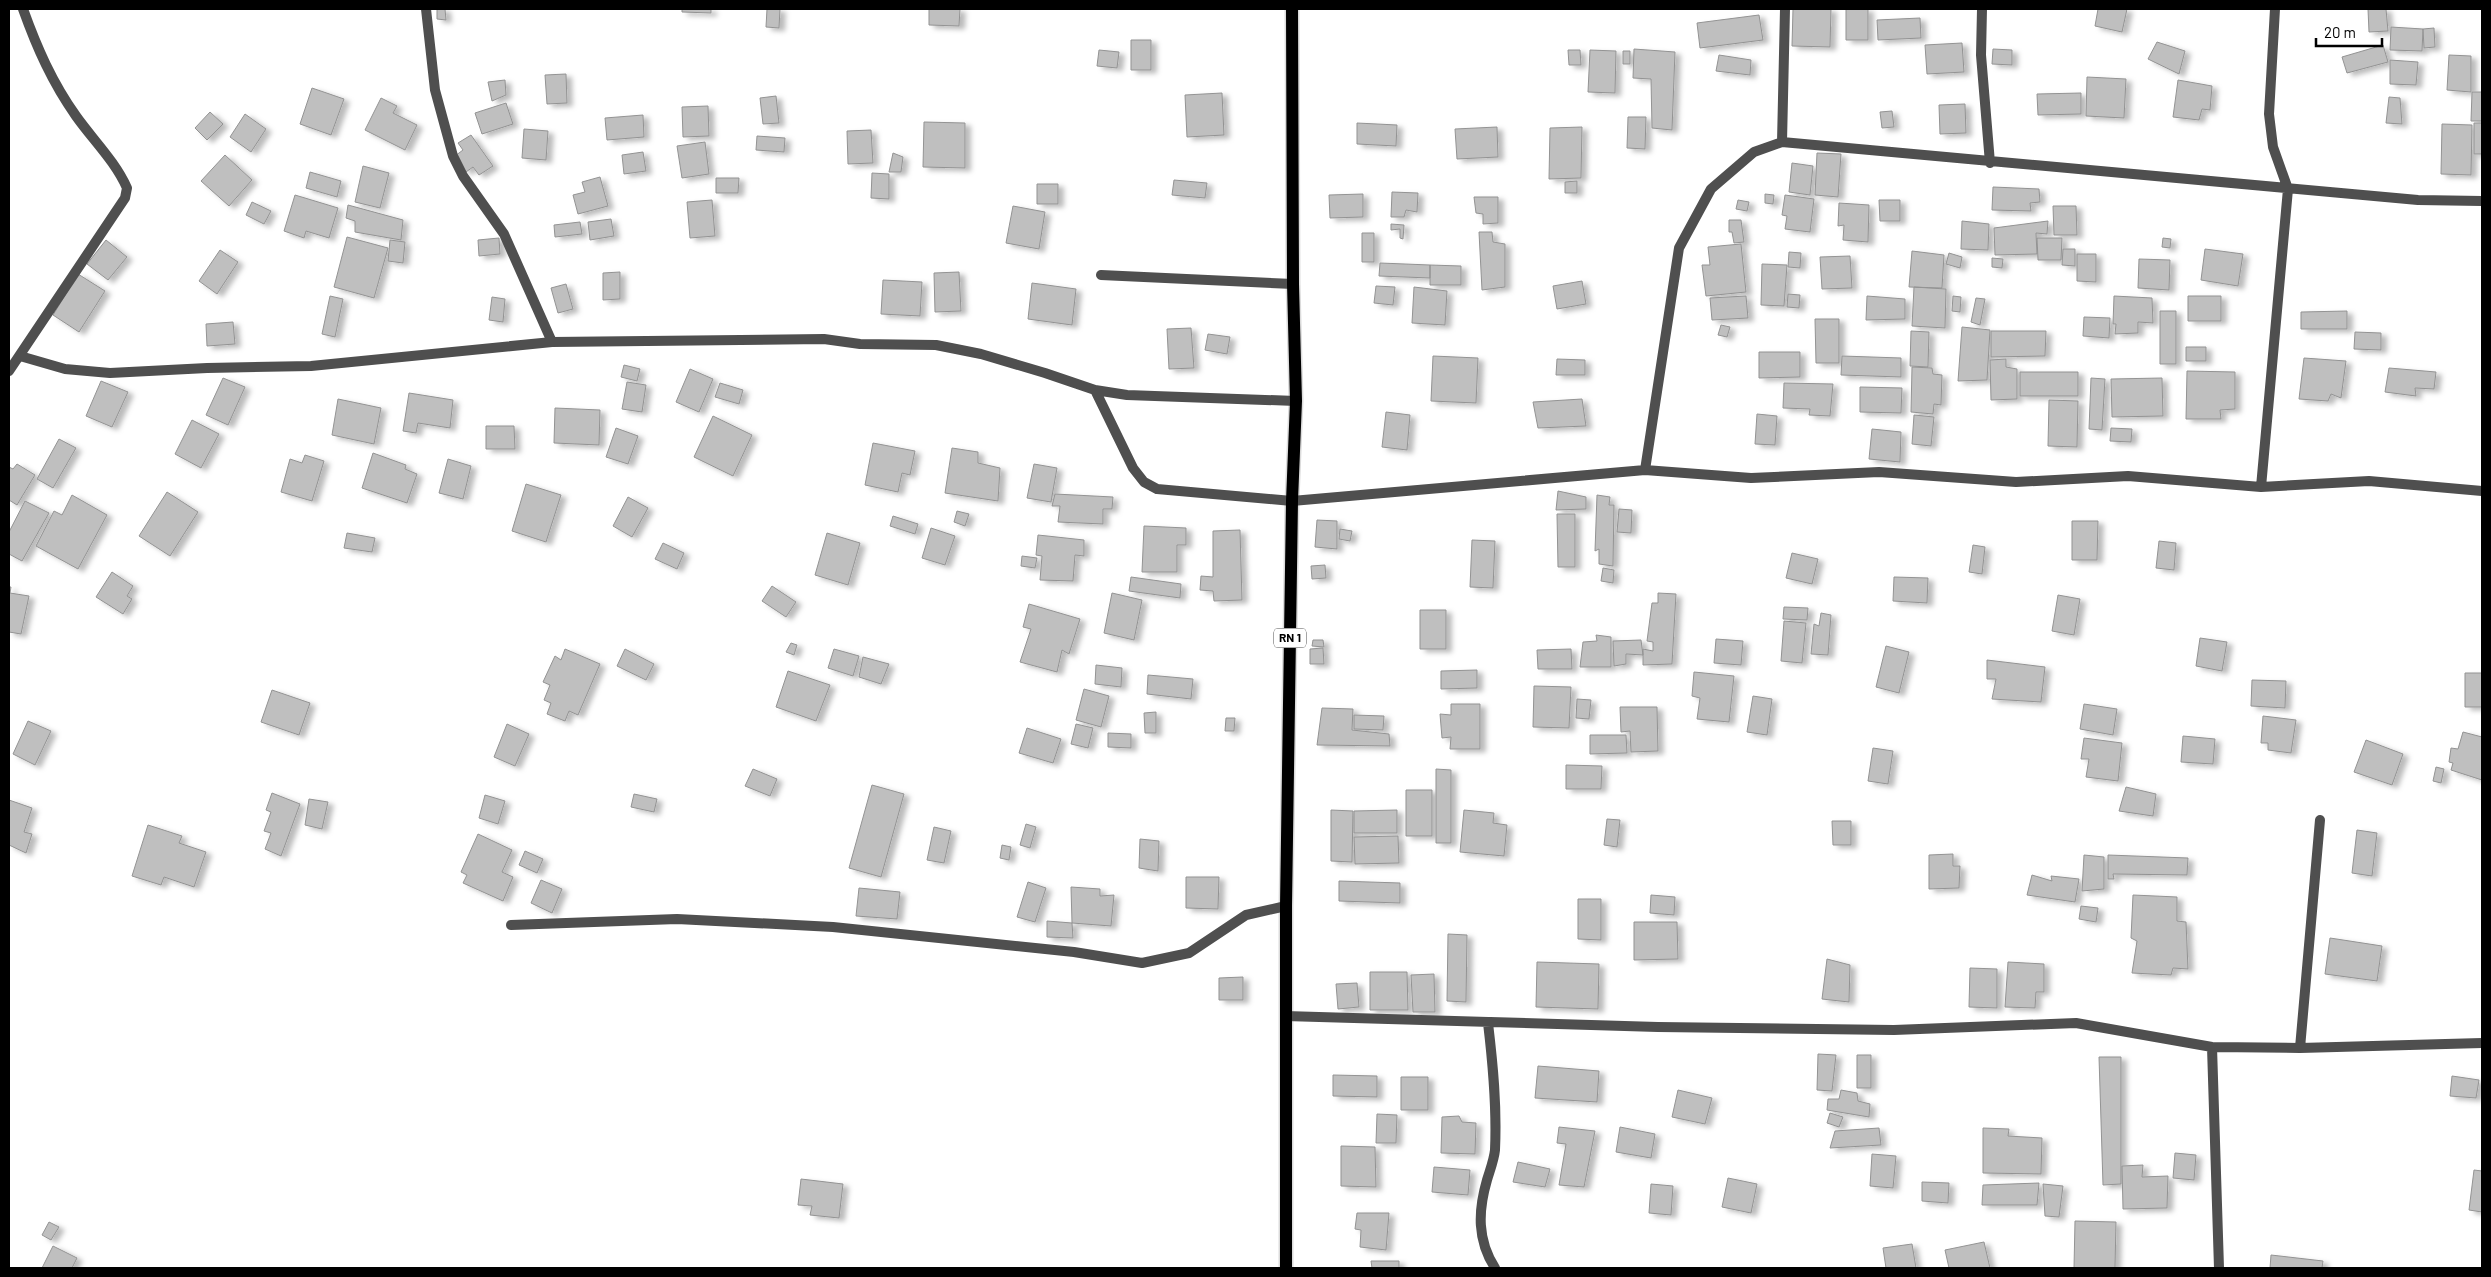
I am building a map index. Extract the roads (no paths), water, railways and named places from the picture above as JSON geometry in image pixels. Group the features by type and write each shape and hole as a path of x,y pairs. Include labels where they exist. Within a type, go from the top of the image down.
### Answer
{"main road":[{"name":"RN 1","path":"1286,1268 1286,906 1292,501 1296,402 1293,284 1292,9"}],"street":[{"path":"9,371 125,198 127,188 113,164 54,84 39,54 23,9"},
{"path":"426,9 435,90 453,156 463,176 504,234 552,342"},
{"path":"1782,142 1785,9"},
{"path":"1982,9 1981,55 1990,163"},
{"path":"2261,487 2288,189 2273,147 2269,114 2275,9"},
{"path":"1645,470 1678,248 1711,189 1754,152 1782,142 1990,163 2418,200 2482,201"},
{"path":"1101,275 1293,284"},
{"path":"20,356 65,369 110,373 207,368 311,366 552,342 824,339 860,344 936,345 981,354 1095,390 1127,395 1296,402"},
{"path":"1095,390 1133,468 1144,482 1157,489 1292,501 1645,470 1751,478 1879,472 2016,482 2128,476 2261,487 2370,481 2482,491"},
{"path":"2300,1048 2320,820"},
{"path":"511,925 677,919 833,927 1055,950 1142,963 1189,952 1246,915 1286,906"},
{"path":"1285,1016 1488,1023 1894,1030 2076,1023 2212,1047 2300,1048 2482,1043"},
{"path":"1488,1023 1496,1092 1495,1152 1482,1196 1480,1229 1487,1255 1495,1268"},
{"path":"2212,1047 2219,1268"}]}
